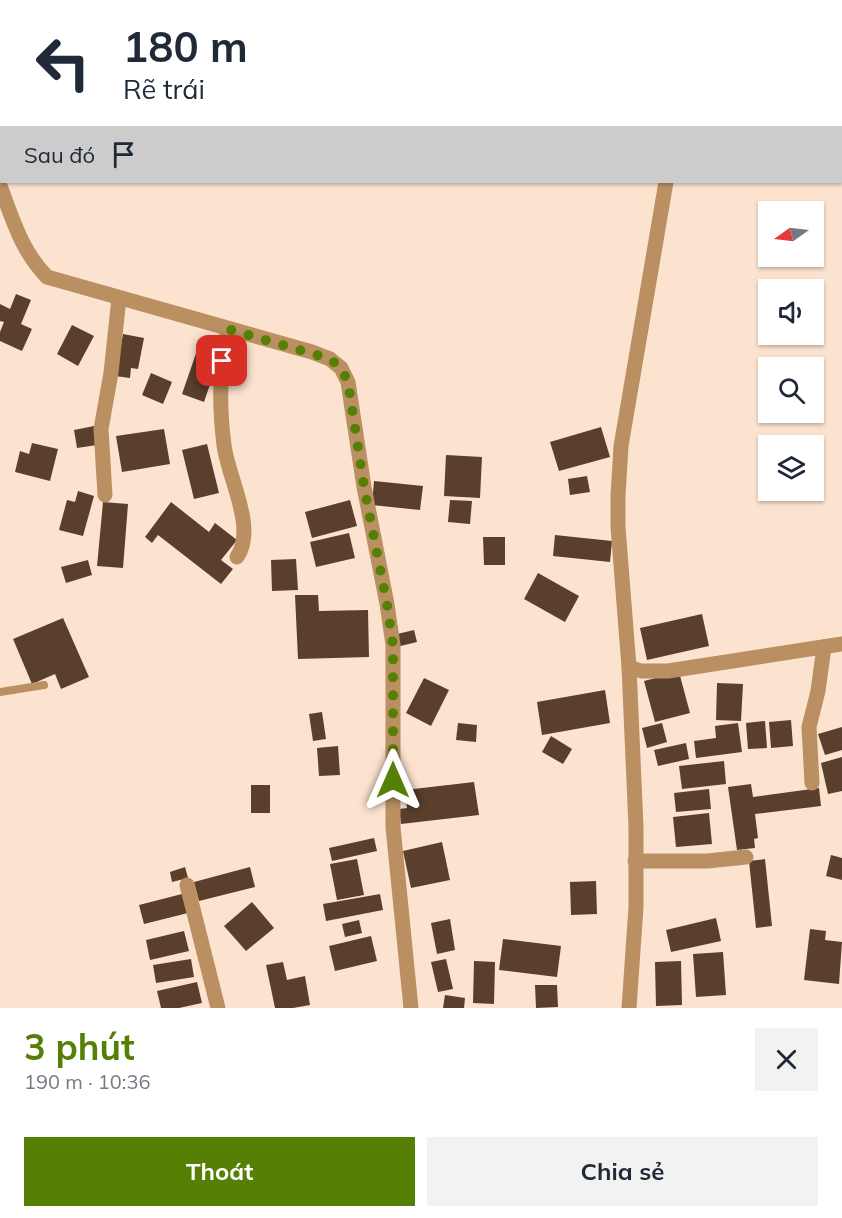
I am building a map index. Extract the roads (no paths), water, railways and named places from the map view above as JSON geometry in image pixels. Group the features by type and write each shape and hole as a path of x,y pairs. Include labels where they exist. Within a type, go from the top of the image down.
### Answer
{"street":[{"path":"629,1008 636,907 634,769 618,527 621,446 666,183"},
{"path":"0,186 22,245 47,277 330,359 341,368 348,382 364,487 393,645 393,827 411,1008"},
{"path":"105,495 101,429 111,373 119,298"},
{"path":"228,329 222,361 220,402 224,448 237,493 245,539 243,548 237,557"},
{"path":"629,668 641,671 668,671 842,644"},
{"path":"812,783 809,728 818,691 824,647"},
{"path":"635,861 707,861 747,857"},
{"path":"187,885 218,1008"}],"lane":[{"path":"0,692 44,685"}]}
